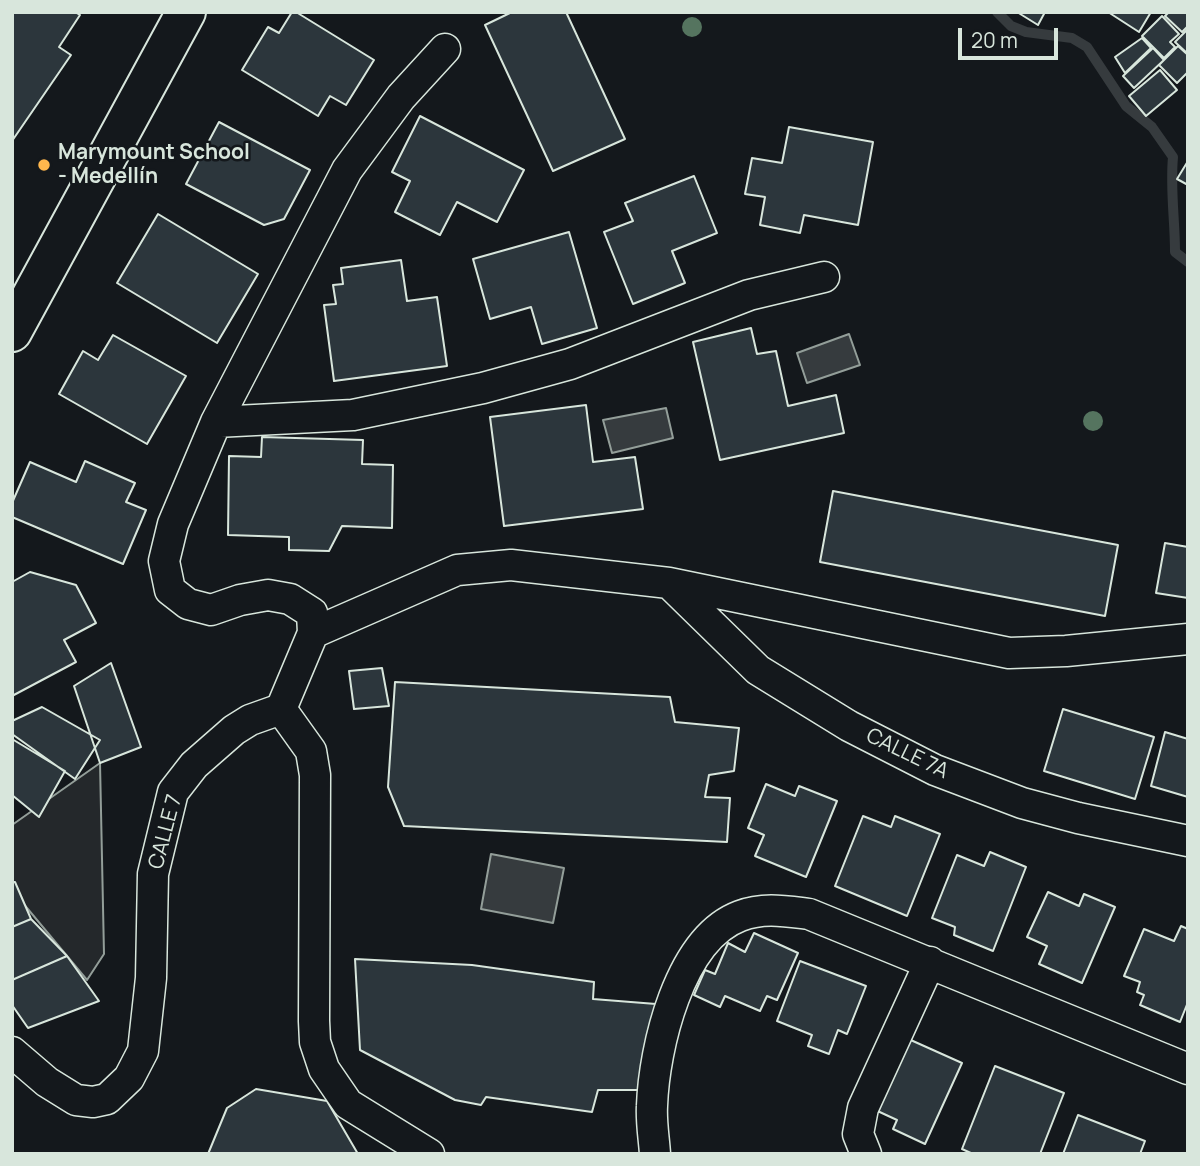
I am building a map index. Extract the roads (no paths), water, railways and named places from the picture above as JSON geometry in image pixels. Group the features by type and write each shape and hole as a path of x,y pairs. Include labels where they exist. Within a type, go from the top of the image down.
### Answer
{"main road":[{"path":"12,332 186,12"}],"street":[{"path":"429,1154 348,1104 324,1069 315,1042 316,775 311,751 281,709 313,634 312,613 290,599 268,595 240,600 211,610 188,604 170,590 164,561 173,524 216,422 347,170 401,97 445,49"},
{"path":"216,422 353,415 483,388 570,364 749,295 824,277"},
{"path":"313,634 457,570 512,565 669,583 1009,653 1066,651 1188,639"},
{"name":"CALLE 7A","path":"669,583 758,670 849,726 935,770 1022,803 1078,818 1188,841"},
{"name":"CALLE 7","path":"12,1052 47,1082 76,1100 93,1102 107,1099 130,1078 143,1051 150,978 153,874 173,792 194,765 234,730 250,720 281,709"},
{"path":"655,1154 652,1107 656,1072 672,999 697,951 727,923 741,916 772,909 808,914 1188,1069"},
{"path":"866,1154 858,1134 863,1108 930,962"}],"waterway":[{"path":"997,12 1011,26 1026,32 1072,38 1087,47 1126,106 1152,127 1173,157 1175,252 1188,262"}],"place":[{"name":"Marymount School - Medellín","path":"44,165"}]}
